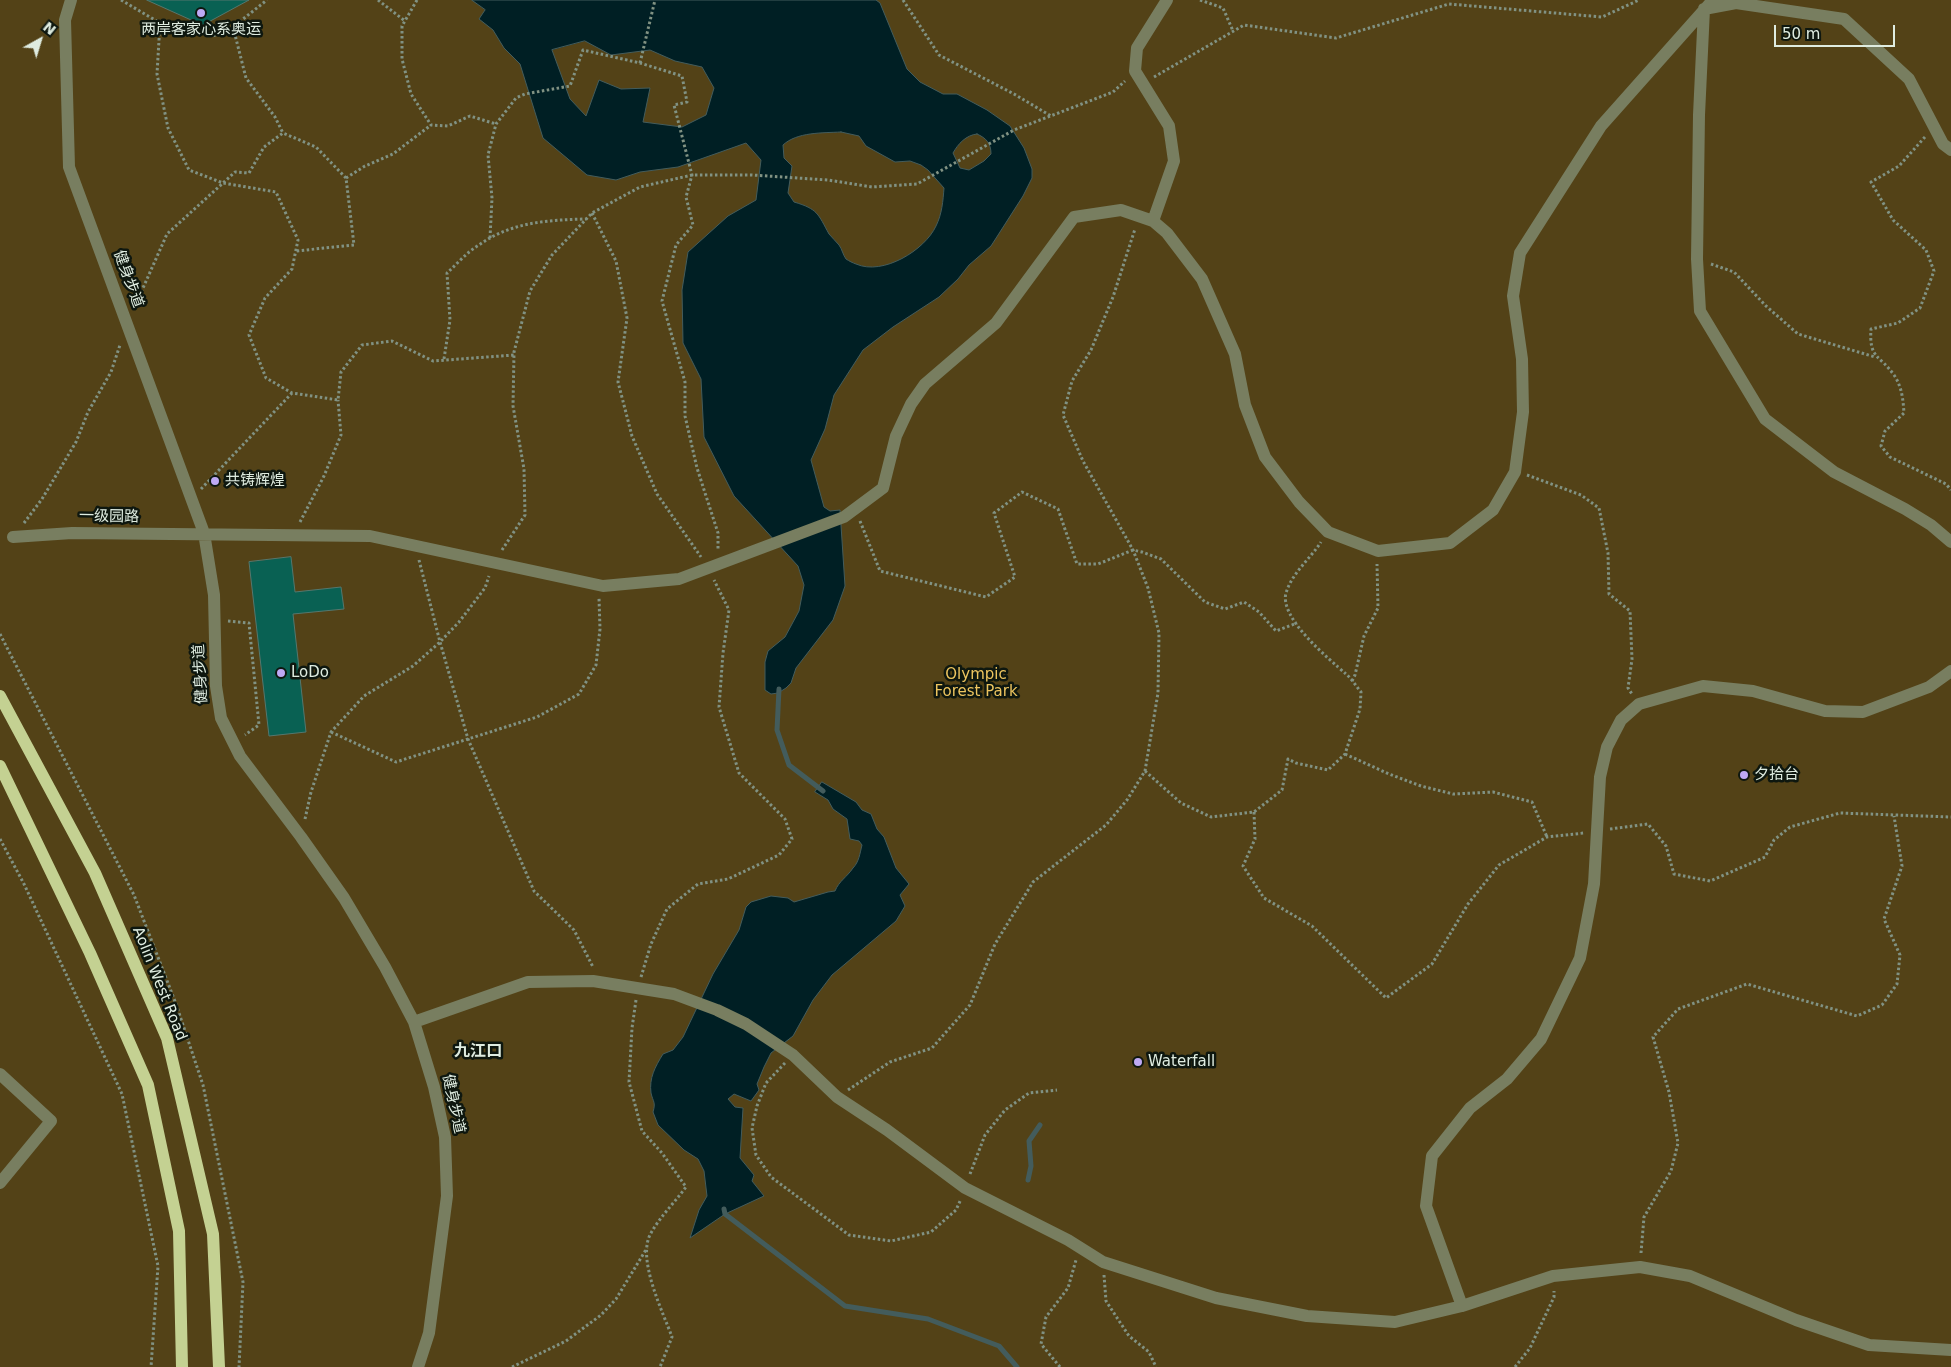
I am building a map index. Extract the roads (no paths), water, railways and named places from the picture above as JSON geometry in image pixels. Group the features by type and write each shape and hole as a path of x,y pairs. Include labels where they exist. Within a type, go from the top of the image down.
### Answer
{"main road":[{"name":"Aolin West Road","path":"0,696 95,873 167,1038 213,1234 218,1367"},
{"path":"0,766 90,953 148,1085 180,1231 182,1367"}],"street":[{"name":"健身步道","path":"71,0 66,20 69,167 204,533 214,595 216,686 221,718 240,756 302,837 344,898 385,967 414,1022 434,1087 444,1137 447,1196 429,1333 418,1367"},
{"path":"1168,0 1137,48 1135,71 1169,126 1174,161 1153,220 1167,233 1202,279 1235,354 1245,405 1265,457 1299,502 1328,532 1378,551 1450,543 1493,510 1515,472 1523,412 1522,359 1513,296 1520,253 1601,126 1708,4 1736,3 1844,19 1909,79 1943,144 1951,150"},
{"path":"1708,4 1700,115 1697,259 1700,311 1765,419 1834,472 1905,509 1931,525 1951,542"},
{"name":"一级园路","path":"13,537 72,533 370,536 598,585 679,579 844,517 856,509 883,488 896,436 911,404 925,384 996,323 1074,217 1121,210 1153,220"},
{"path":"1462,1306 1426,1206 1432,1156 1470,1108 1507,1080 1541,1039 1580,958 1594,884 1600,778 1607,747 1620,720 1638,704 1703,686 1753,692 1825,711 1863,712 1929,687 1951,671"},
{"path":"414,1022 528,982 601,982 674,994 717,1010 746,1024 788,1052 837,1097 887,1130 970,1191 1074,1244 1103,1262 1216,1298 1307,1316 1395,1322 1462,1306 1553,1276 1640,1266 1690,1276 1796,1320 1869,1346 1951,1350"},
{"path":"0,1074 51,1120 0,1182"}],"water":[{"path":"472,0 876,0 880,3 907,69 920,82 943,94 957,94 987,110 1010,126 1024,148 1032,169 1032,178 1023,196 991,246 969,265 958,279 939,297 893,327 863,350 834,395 825,429 811,460 824,507 830,511 840,510 845,586 833,620 796,668 791,683 778,693 771,694 765,690 765,662 768,651 785,637 799,611 804,585 798,566 734,496 704,437 701,379 683,343 682,290 688,252 728,216 756,200 761,160 746,143 678,167 640,172 616,180 587,175 543,138 520,64 504,48 493,30 479,19 485,10","holes":["585,41 611,55 650,50 675,61 702,67 714,88 706,115 682,127 643,122 650,88 621,89 599,80 586,116 570,99 552,50","841,132 859,136 866,146 895,162 910,161 928,170 944,188 943,203 936,226 923,244 913,252 890,264 867,267 846,259 839,245 829,234 816,213 808,207 794,202 788,193 792,166 784,158 783,145 802,135","977,134 985,139 989,144 991,154 984,161 969,170 960,168 953,153 957,146 969,136"]},
{"path":"822,782 856,802 862,810 871,814 877,829 884,837 896,868 909,884 900,895 905,906 896,921 832,975 813,1000 793,1036 771,1053 757,1084 759,1090 751,1101 734,1094 728,1099 735,1107 743,1108 740,1158 754,1175 752,1181 764,1196 725,1214 690,1238 699,1210 707,1196 704,1171 698,1159 684,1150 658,1125 653,1112 652,1077 663,1054 673,1050 683,1037 713,974 739,930 746,907 751,902 771,896 788,898 794,902 835,891 857,863 862,845 859,841 850,839 847,819 833,809 828,800 815,792"}],"waterway":[{"path":"779,689 777,730 789,765 823,791"},
{"path":"1028,1180 1031,1166 1029,1141 1040,1125"},
{"path":"724,1209 725,1214 845,1306 928,1319 999,1346 1017,1367"}],"place":[{"name":"两岸客家心系奥运","path":"201,13"},
{"name":"共铸辉煌","path":"215,481"},
{"name":"LoDo","path":"281,673"},
{"name":"夕拾台","path":"1744,775"},
{"name":"Waterfall","path":"1138,1062"}],"district":[{"name":"九江口","path":"478,1052"}],"park label":[{"name":"Olympic Forest Park","path":"976,684"}]}
